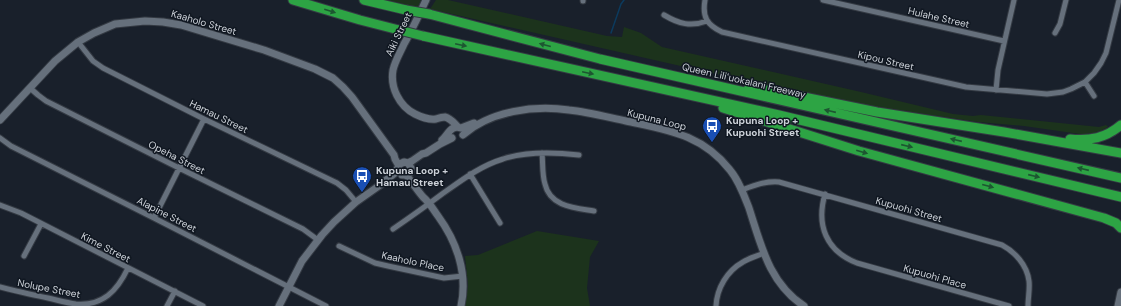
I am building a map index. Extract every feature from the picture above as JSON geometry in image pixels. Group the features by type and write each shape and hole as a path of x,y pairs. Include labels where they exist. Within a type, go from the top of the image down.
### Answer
{"highway":[{"path":"293,0 360,20 423,36 779,115 1121,197"},
{"name":"Queen Liliʻuokalani Freeway","path":"364,0 429,14 600,59 1121,178"},
{"path":"651,70 784,92 877,112 1004,132 1121,153"},
{"path":"665,90 859,151 1104,218 1116,223 1121,228"},
{"path":"1004,132 1080,140 1105,135 1121,125"}],"street":[{"name":"Aiki Street","path":"426,0 394,65 392,79 396,94 402,104 408,109 418,116 425,118 448,118 456,131"},
{"path":"664,15 674,21 697,25 707,21 704,10 705,0"},
{"name":"Hulahe Street","path":"823,0 1004,41"},
{"path":"996,90 998,70 1014,0"},
{"path":"1055,33 1060,24 1066,0"},
{"name":"Kipou Street","path":"707,21 716,29 733,35 966,87 1047,94 1063,92 1085,82 1094,73 1106,53 1119,0"},
{"name":"Kaaholo Street","path":"0,120 55,61 78,42 115,24 145,21 181,25 264,50 315,69 333,78 352,97 394,155 397,156 404,169 447,229 460,261 463,298 461,306"},
{"name":"Hamau Street","path":"78,42 88,56 104,68 204,119 338,183 356,202"},
{"path":"1085,82 1094,96"},
{"name":"Opeha Street","path":"30,88 46,101 303,229 318,240"},
{"name":"Kupuna Loop","path":"279,306 302,262 318,240 334,222 356,202 392,175 404,169 422,154 440,144 456,131 473,126 483,120 516,111 542,108 568,110 672,132 699,142 711,150 731,171 742,190 772,272 788,293 804,306"},
{"path":"154,218 204,119"},
{"name":"Alapine Street","path":"0,138 11,146 326,306"},
{"path":"392,229 427,201 486,165 504,158 523,154 552,152 578,155"},
{"path":"542,153 545,184 551,196 566,206 594,210"},
{"path":"470,174 500,223"},
{"name":"Kupuohi Street","path":"742,190 758,183 772,181 786,183 1002,245 1013,252 1026,269 1029,282 1028,306"},
{"name":"Kupuohi Place","path":"825,194 821,212 825,234 838,252 844,256 857,263 1009,306"},
{"name":"Kime Street","path":"0,205 21,214 203,306"},
{"path":"24,256 41,224"},
{"name":"Kaaholo Place","path":"339,246 375,263 444,278 462,276"},
{"path":"716,306 721,284 731,271 744,261 764,253"},
{"name":"Nolupe Street","path":"0,288 73,304 88,304 101,299 113,291 122,280 128,268"},
{"path":"167,306 175,291"},
{"path":"1118,306 1121,292"}],"green space":[{"path":"387,0 421,0 418,8"},
{"path":"436,0 448,0 607,36 622,37 624,27 641,33 662,47 953,114 973,116 981,115 1099,127 1106,125 1108,127 1094,133 1080,134 1024,126 978,122 871,106 707,72 430,9"},
{"path":"537,231 599,241 590,257 587,288 590,306 465,306 468,285 465,256 478,255"}],"waterway":[{"path":"611,33 621,4 624,0"}],"place":[{"name":"Kupuna Loop + Kupuohi Street","path":"712,143"},
{"name":"Kupuna Loop + Hamau Street","path":"362,193"}]}
